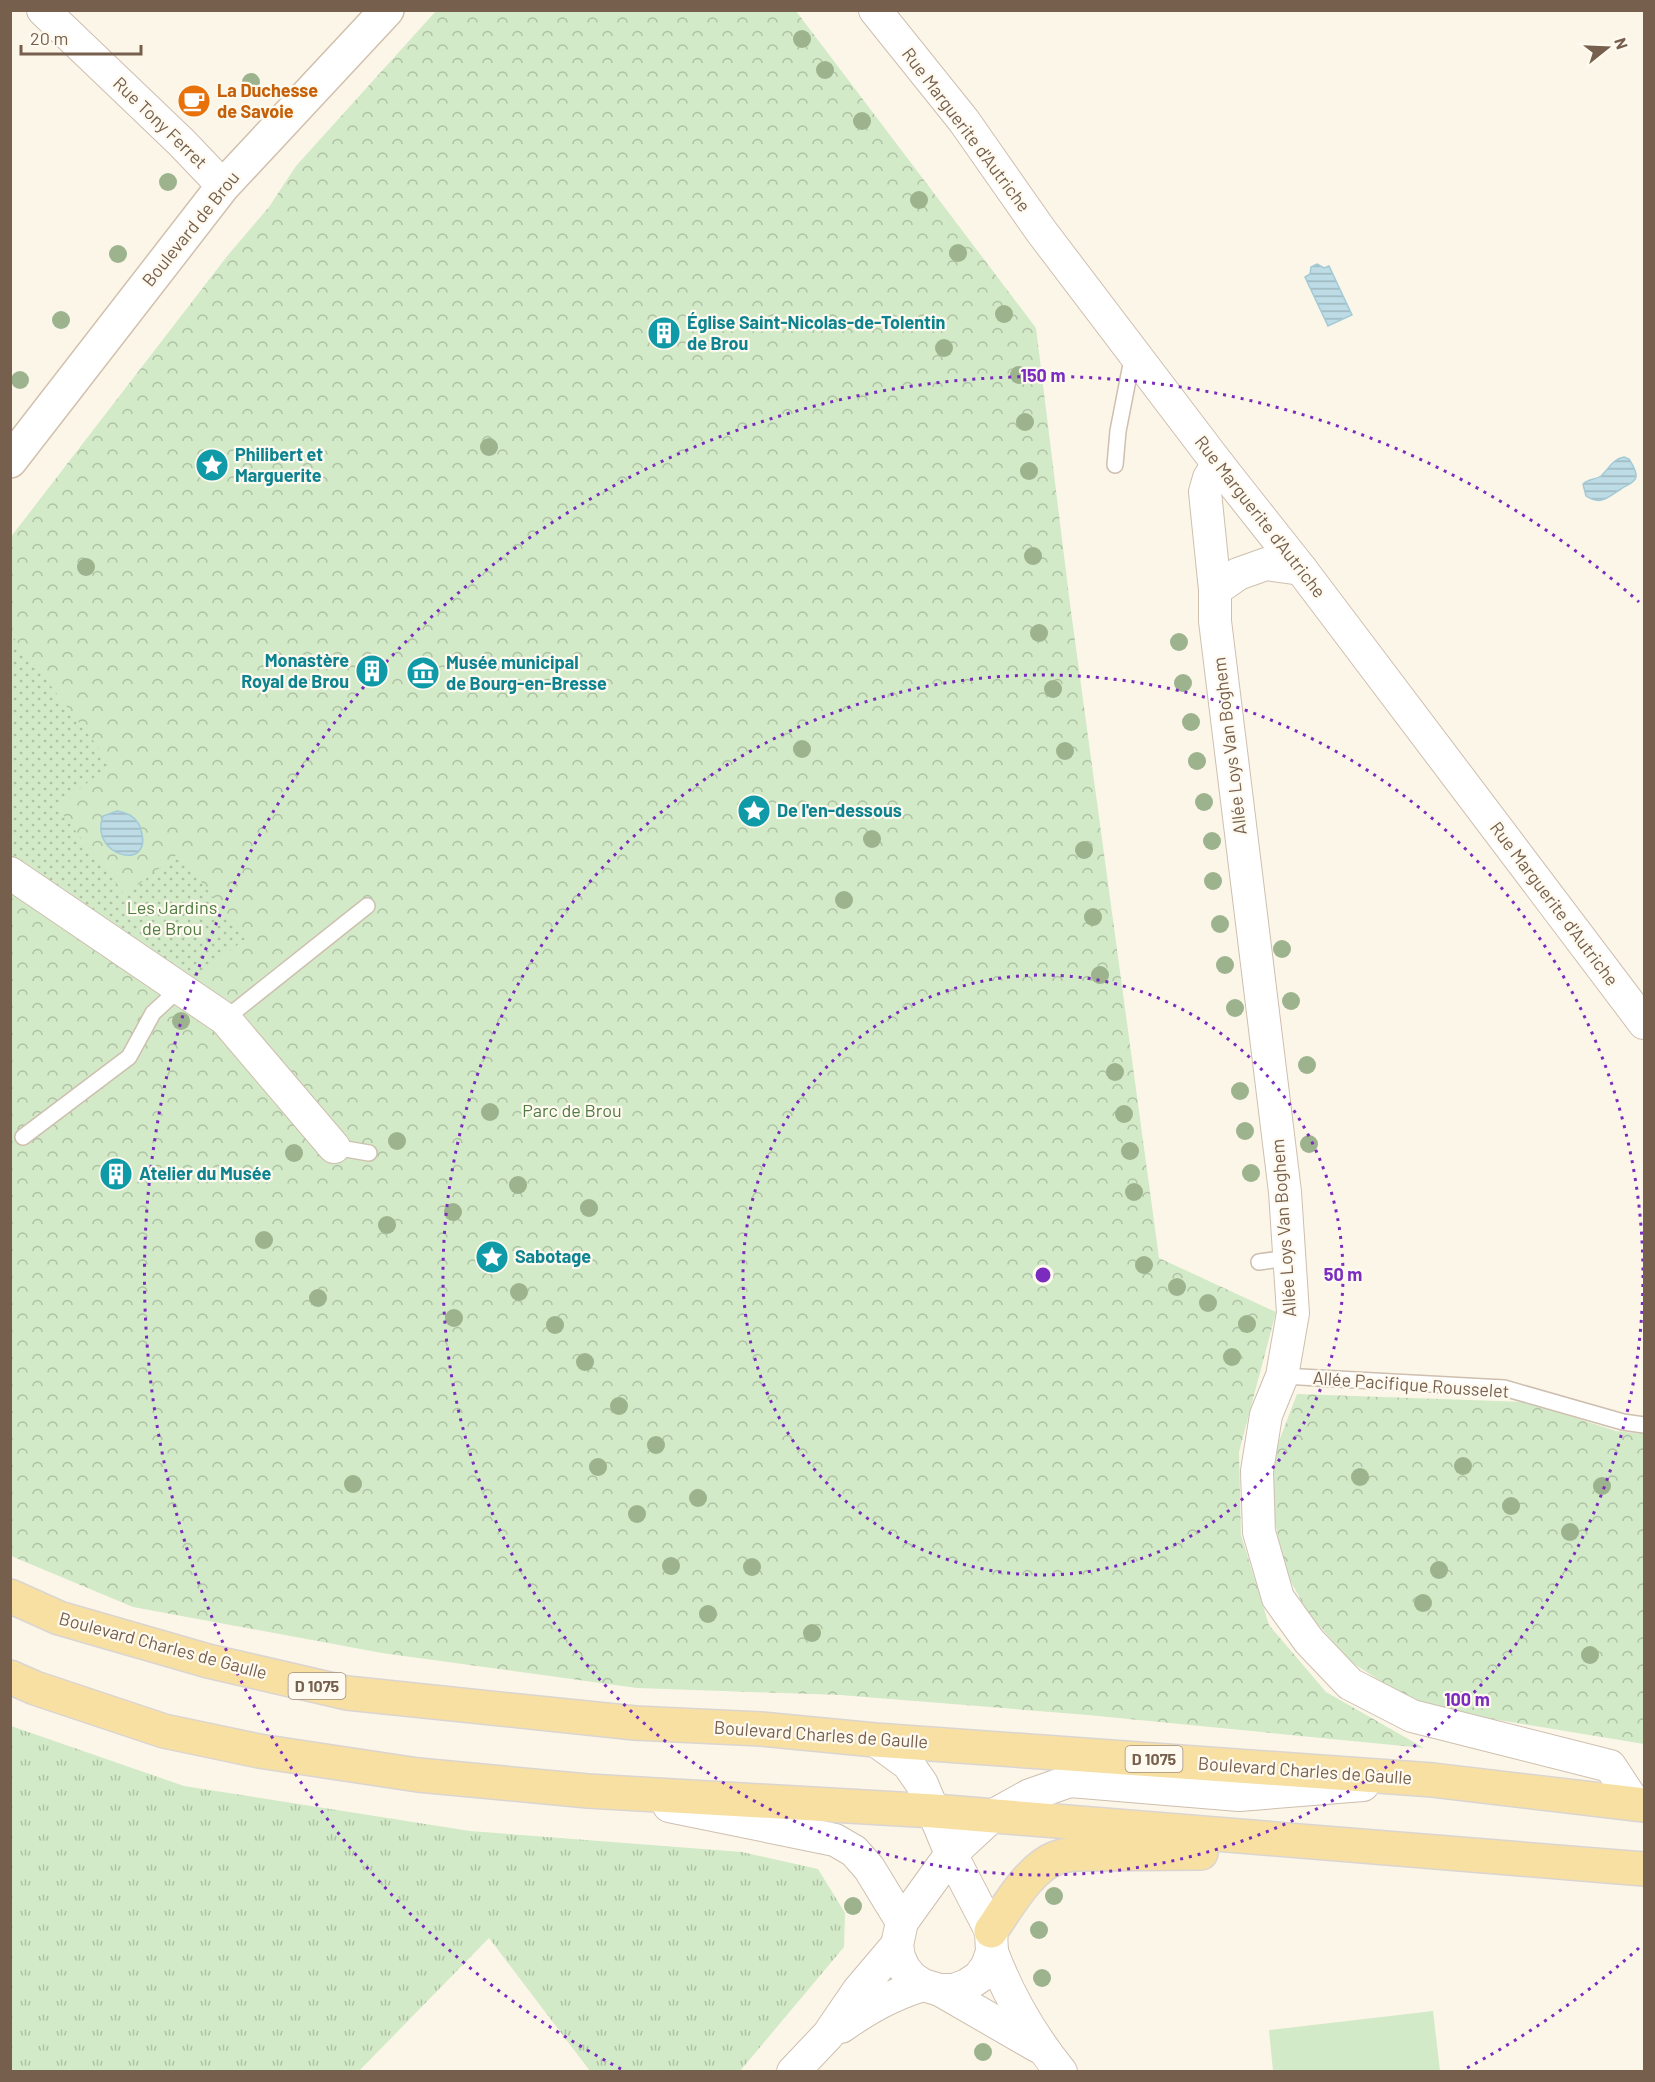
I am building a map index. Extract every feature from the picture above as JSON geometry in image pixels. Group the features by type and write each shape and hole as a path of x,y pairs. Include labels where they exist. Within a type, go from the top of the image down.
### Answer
{"main road":[{"name":"Boulevard de Brou","path":"10,460 223,186 387,10"},
{"name":"Boulevard Charles de Gaulle","path":"10,1596 59,1618 196,1658 347,1693 635,1723 761,1729 875,1740 1433,1780 1640,1804"},
{"path":"10,1677 35,1688 164,1731 249,1748 418,1775 588,1791 934,1811 1644,1869"},
{"path":"987,1931 1023,1885 1044,1864 1056,1858 1074,1854 1403,1850"}],"street":[{"name":"Rue Tony Ferret","path":"43,10 182,143 223,186"},
{"name":"Rue Marguerite d'Autriche","path":"875,10 964,121 1041,231 1301,569 1644,1023"},
{"name":"Allée Loys Van Boghem","path":"1218,464 1209,478 1205,492 1215,590 1216,633 1285,1191 1274,1260 1293,1312 1282,1376 1266,1415 1257,1471 1259,1532 1278,1598 1309,1641 1350,1684 1412,1716 1610,1766 1640,1804"},
{"path":"1215,590 1238,574 1266,564 1301,569"},
{"path":"10,873 225,1019 334,1147"},
{"path":"875,1740 908,1764 922,1784 987,1931 1005,1986 1016,2008 1052,2061"},
{"path":"793,2072 828,2035 951,1854 992,1816 1030,1796 1070,1781 1239,1795 1433,1780"},
{"path":"588,1791 835,1840 854,1851 869,1868 904,1925"},
{"path":"828,2035 875,2004 895,1994 932,1988 954,1990 979,1977 987,1966 987,1931 967,1901 952,1896 938,1896 924,1900 904,1925 899,1957 904,1968 932,1988 1052,2061"}],"lane":[{"path":"1115,465 1118,431 1134,351"},
{"path":"225,1019 367,906"},
{"path":"23,1137 129,1057 153,1013 180,988"},
{"path":"334,1147 369,1153"},
{"name":"Allée Pacifique Rousselet","path":"1282,1376 1504,1388 1623,1422 1644,1425"}],"green space":[{"name":"Parc de Brou","path":"436,11 796,11 1036,328 1070,604 1159,1258 1276,1312 1239,1452 1241,1535 1269,1625 1326,1692 1424,1748 1088,1715 840,1695 637,1688 382,1653 133,1607 11,1556 10,538 228,255 269,207 296,166"},
{"name":"Les Jardins de Brou","path":"10,633 111,764 57,807 125,895 179,853 245,939 187,984 11,868"},
{"path":"1297,1394 1527,1402 1616,1431 1644,1434 1644,1744 1456,1713 1404,1696 1351,1662 1308,1613 1285,1571 1272,1506 1271,1462"},
{"path":"11,1726 184,1786 470,1831 742,1852 818,1869 845,1913 844,1947 740,2071 590,2071 489,1938 359,2071 11,2071"},
{"path":"1433,2011 1440,2071 1273,2071 1269,2030"}],"water":[{"path":"1317,264 1324,268 1329,266 1352,315 1328,326 1305,277 1310,274 1311,267"},
{"path":"1624,457 1629,459 1635,470 1634,481 1604,499 1596,500 1586,496 1583,484 1601,476 1613,462"},
{"path":"117,811 132,817 138,822 141,830 142,843 138,852 131,855 121,854 104,841 101,830 103,816"}],"place":[{"name":"La Duchesse de Savoie","path":"194,101"},
{"name":"Église Saint-Nicolas-de-Tolentin de Brou","path":"664,333"},
{"name":"Philibert et Marguerite","path":"212,465"},
{"name":"Monastère Royal de Brou","path":"372,671"},
{"name":"Musée municipal de Bourg-en-Bresse","path":"423,673"},
{"name":"De l'en-dessous","path":"754,811"},
{"name":"Atelier du Musée","path":"116,1174"},
{"name":"Sabotage","path":"492,1257"}]}
